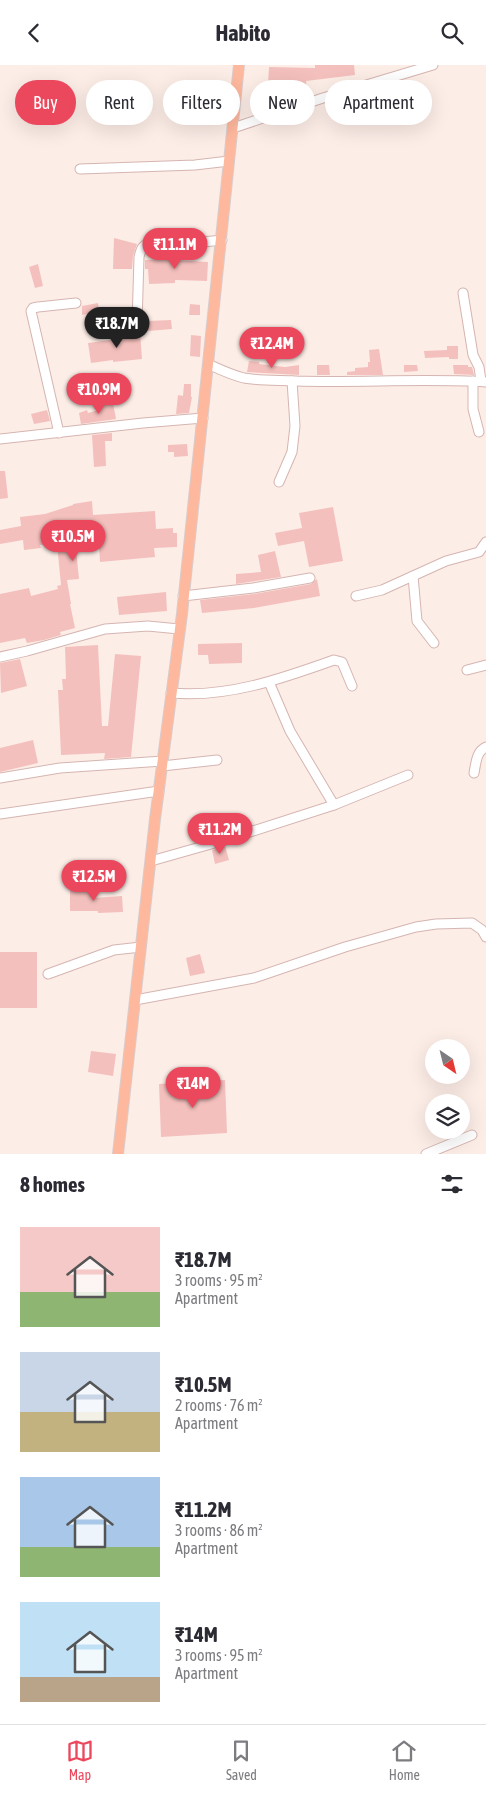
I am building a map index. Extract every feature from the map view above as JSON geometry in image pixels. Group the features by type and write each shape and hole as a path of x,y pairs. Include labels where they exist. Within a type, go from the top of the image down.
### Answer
{"main road":[{"path":"118,1154 162,764 180,629 239,65"}],"street":[{"path":"232,128 433,65"},
{"path":"80,169 195,165 230,161"},
{"path":"137,324 139,257 141,249 145,245 150,243 185,244 222,240"},
{"path":"462,293 473,355 479,367 480,381 473,409 479,432"},
{"path":"59,433 31,311 33,308 38,307 76,303"},
{"path":"208,365 245,378 292,381 340,383 395,380 480,381"},
{"path":"279,482 292,452 295,426 292,381"},
{"path":"0,439 203,418"},
{"path":"356,596 382,590 446,561 479,552 486,542"},
{"path":"413,576 417,621 434,643"},
{"path":"183,596 310,578"},
{"path":"0,657 104,629 148,626 180,629"},
{"path":"171,693 182,694 247,688 334,660 342,662 352,686"},
{"path":"466,670 486,665"},
{"path":"269,682 290,731 334,805"},
{"path":"474,773 478,754 481,749 486,747"},
{"path":"0,777 60,768 218,760"},
{"path":"151,861 225,840 334,805 408,775"},
{"path":"0,814 159,791"},
{"path":"136,1000 254,978 345,947 416,927 436,924 472,923 482,930 486,937"},
{"path":"48,974 114,950 141,947"},
{"path":"426,1154 472,1135"}],"building":[{"path":"315,65 354,65 355,75 314,80 268,80 269,67 315,68"},
{"path":"114,238 137,244 133,256 132,269 113,269"},
{"path":"164,250 173,250 173,260 208,262 207,281 175,280 175,283 149,284 145,260 164,259"},
{"path":"38,264 43,286 35,288 29,267"},
{"path":"98,303 99,312 82,315 82,306"},
{"path":"190,304 200,305 200,315 189,315"},
{"path":"171,320 172,329 148,331 148,321"},
{"path":"140,332 142,359 91,363 88,343 111,340 111,335"},
{"path":"191,335 201,336 200,357 190,356"},
{"path":"447,346 458,346 458,359 449,359 449,357 425,358 424,351 447,350"},
{"path":"379,349 383,375 347,375 347,372 355,371 355,368 368,367 368,362 370,362 369,350"},
{"path":"249,361 285,367 299,365 299,375 247,372"},
{"path":"317,365 329,365 330,375 317,375"},
{"path":"404,365 417,365 418,371 404,372"},
{"path":"453,365 468,365 468,367 472,367 474,375 454,374"},
{"path":"184,384 191,384 192,397 189,413 176,414 178,395 183,396"},
{"path":"113,403 116,419 81,424 79,413 87,410 88,413 102,409 102,405"},
{"path":"47,410 50,421 34,424 31,414"},
{"path":"112,433 112,441 105,441 106,466 94,467 92,435"},
{"path":"187,444 188,456 174,457 174,452 168,452 168,445"},
{"path":"0,471 5,471 8,498 0,499"},
{"path":"92,501 93,515 155,511 156,529 173,528 173,533 177,533 177,547 154,548 155,557 100,562 99,546 76,549 79,579 67,580 75,628 60,632 61,635 44,640 27,643 25,638 0,643 0,594 29,588 31,596 58,589 57,586 61,585 57,544 40,545 41,548 24,550 23,540 0,544 0,530 21,526 20,517 45,514 73,504"},
{"path":"333,507 343,561 309,567 304,541 278,546 275,533 302,528 299,513"},
{"path":"275,551 281,577 236,584 236,574 261,572 258,555"},
{"path":"317,579 320,596 254,608 202,613 200,600 254,594 311,584"},
{"path":"166,592 167,611 119,615 117,597"},
{"path":"242,643 242,663 209,664 208,655 198,655 198,644"},
{"path":"98,645 102,726 108,726 115,654 141,656 131,757 104,759 105,753 61,755 58,690 63,690 62,679 66,679 65,647"},
{"path":"20,659 27,686 1,693 0,663"},
{"path":"33,740 38,763 0,772 0,748"},
{"path":"225,846 229,860 215,864 212,850"},
{"path":"93,889 93,898 122,896 123,912 70,911 70,890"},
{"path":"0,952 37,952 37,1008 0,1008"},
{"path":"200,954 205,973 190,976 186,958"},
{"path":"91,1051 116,1054 113,1076 88,1072"},
{"path":"225,1080 227,1133 161,1137 159,1084"}]}
